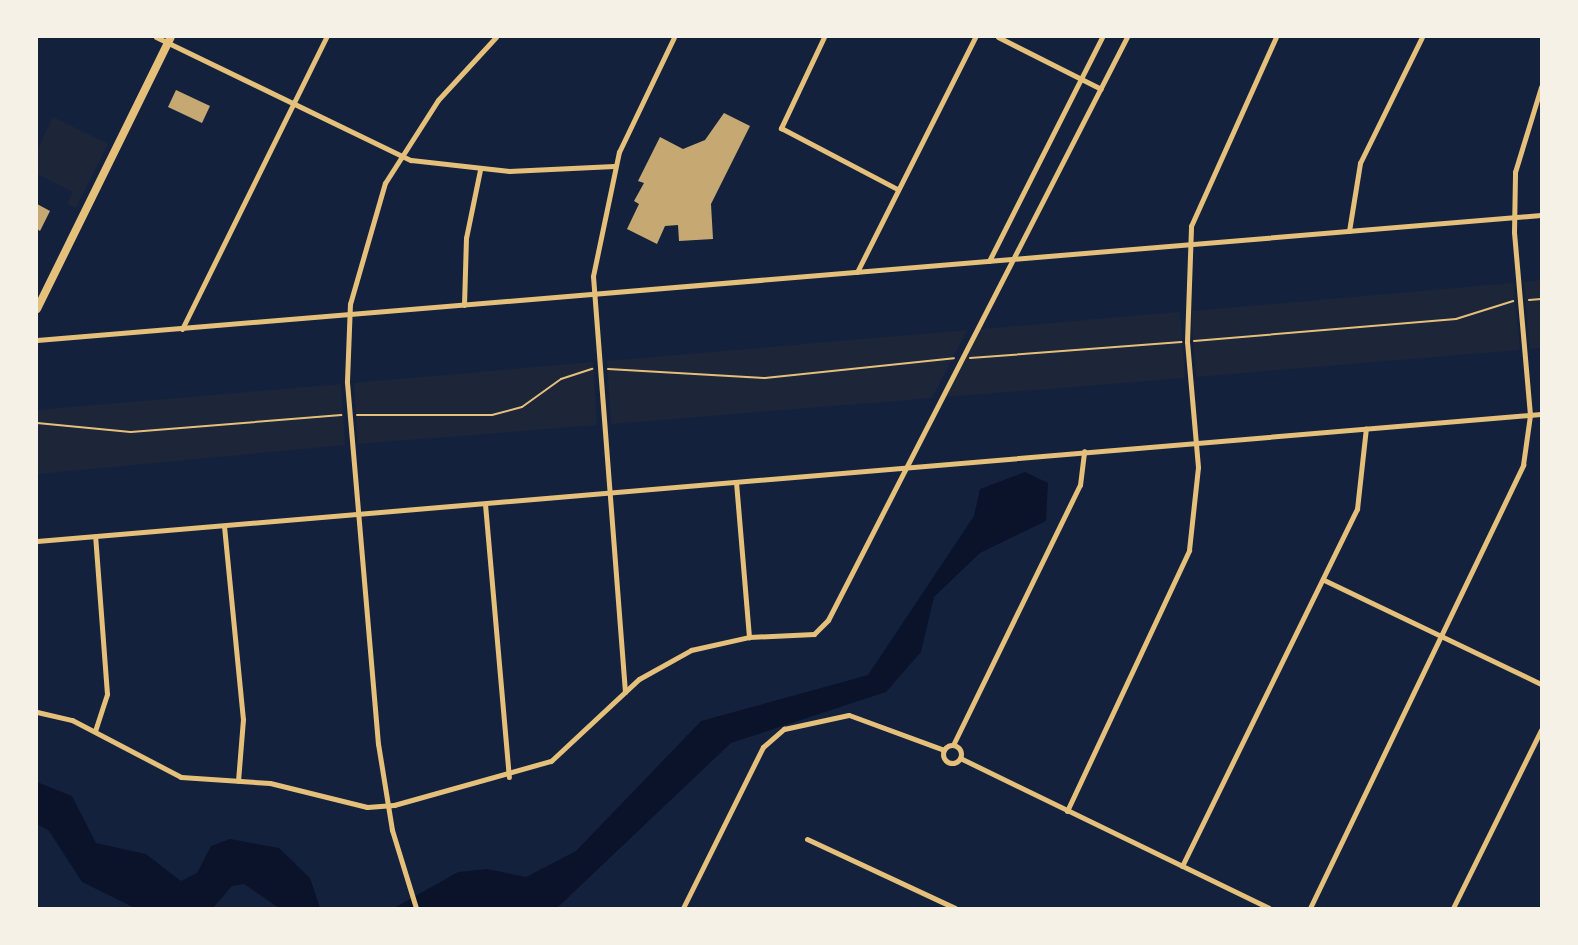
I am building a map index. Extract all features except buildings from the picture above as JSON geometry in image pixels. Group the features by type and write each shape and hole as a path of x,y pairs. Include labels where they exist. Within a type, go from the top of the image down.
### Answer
{"main road":[{"path":"37,309 169,40"}],"street":[{"path":"156,37 169,40 400,156 480,170 614,166"},
{"path":"182,329 326,37"},
{"path":"416,908 388,806 358,514 349,314 374,208 400,156 438,100 496,37"},
{"path":"625,692 594,294 598,230 614,166 674,37"},
{"path":"824,37 781,128 897,188"},
{"path":"856,272 975,37"},
{"path":"998,37 1101,89"},
{"path":"989,261 1102,37"},
{"path":"37,712 95,731 181,777 237,781 388,806 509,777 571,746 625,692 691,650 749,637 818,632 1127,37"},
{"path":"1067,811 1178,584 1195,522 1196,442 1187,342 1189,244 1200,195 1276,37"},
{"path":"1349,231 1360,163 1422,37"},
{"path":"1310,908 1519,476 1530,415 1514,217 1520,145 1541,87"},
{"path":"464,305 466,238 480,170"},
{"path":"37,340 1541,215"},
{"path":"37,541 1541,414"},
{"path":"1182,866 1324,580 1365,480 1366,428"},
{"path":"683,908 772,736 849,715 944,750 953,745 1080,485 1084,452"},
{"path":"736,482 749,637"},
{"path":"485,503 509,777"},
{"path":"224,526 243,719 237,781"},
{"path":"95,536 107,694 95,731"},
{"path":"1324,580 1541,684"},
{"path":"1454,908 1541,730"},
{"path":"953,745 960,758 1269,908"},
{"path":"944,750 948,761 960,758"},
{"path":"807,839 956,908"}],"path":[{"path":"1525,300 1541,299"},
{"path":"1192,342 1456,319 1515,301"}],"shaded area":[{"path":"53,117 108,144 76,208 67,204 73,192 37,174 37,150"},
{"path":"1541,280 1541,348 1530,349 1524,282"},
{"path":"1513,283 1520,350 1196,377 1191,311"},
{"path":"1180,312 1185,378 946,397 981,329"},
{"path":"967,330 932,398 611,424 607,361"},
{"path":"593,362 597,425 358,444 354,383"},
{"path":"341,384 345,445 37,474 37,410"},
{"path":"1025,472 1048,483 1046,521 980,553 934,597 921,652 886,692 731,743 557,908 394,908 458,872 487,869 526,877 576,851 701,721 868,675 974,516 980,489"},
{"path":"37,782 72,796 96,843 146,854 181,881 197,873 211,846 230,839 279,848 310,878 320,908 279,908 244,884 232,886 213,908 135,908 82,882 49,831 37,824"}]}
